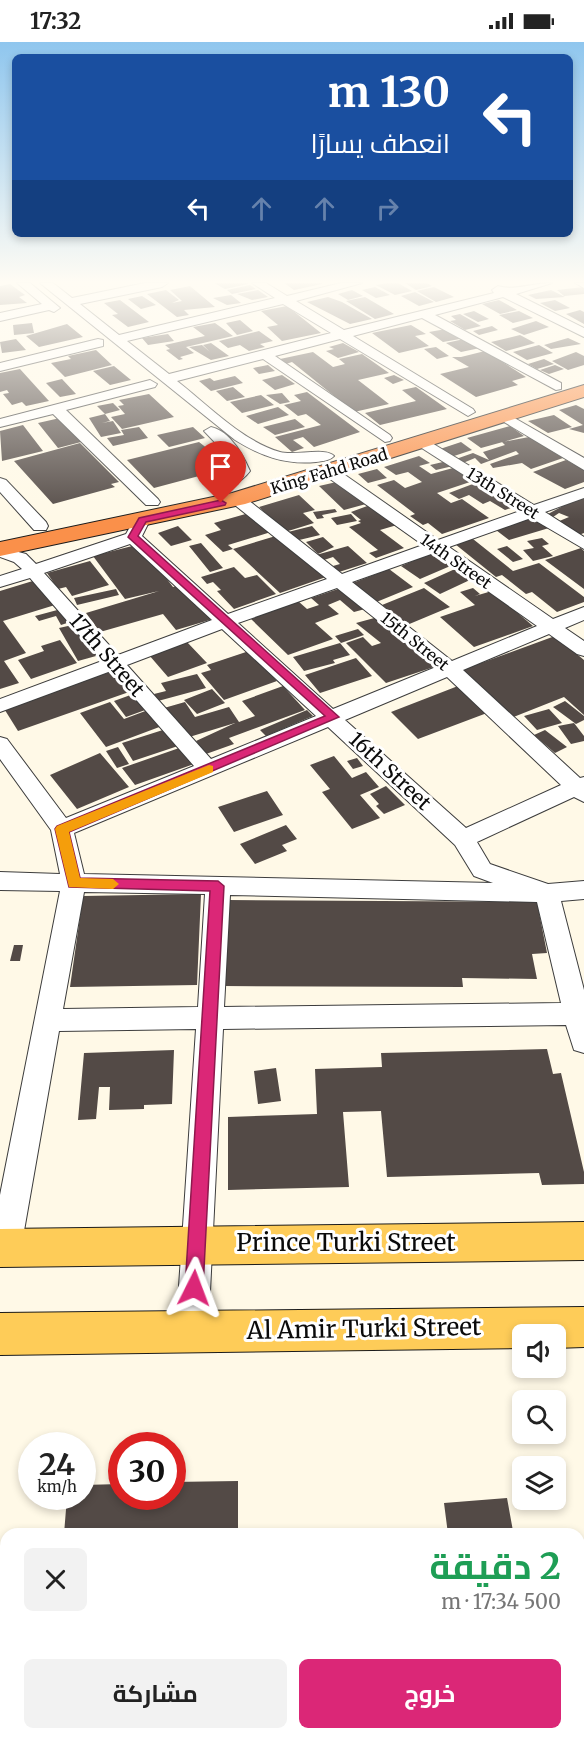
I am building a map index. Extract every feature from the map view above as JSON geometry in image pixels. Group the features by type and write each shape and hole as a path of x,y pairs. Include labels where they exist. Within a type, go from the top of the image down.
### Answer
{"highway":[{"name":"King Fahd Road","path":"0,550 237,499 385,438 556,386 583,389"},
{"name":"King Fahd Road","path":"0,533 40,526 142,520 215,486 422,442 583,389"}],"main road":[{"name":"Prince Turki Street","path":"3,1248 584,1241"},
{"name":"Al Amir Turki Street","path":"0,1334 584,1326"}],"street":[{"path":"0,367 23,362"},
{"path":"124,363 223,440 243,459 259,456 261,453 146,362"},
{"path":"167,379 231,362"},
{"path":"274,362 385,438"},
{"path":"388,362 468,412"},
{"path":"512,362 556,386"},
{"path":"0,423 150,384"},
{"name":"16th Street","path":"56,409 224,622 333,717 462,839 482,870 547,893"},
{"path":"504,416 584,465"},
{"path":"240,437 279,458 328,463"},
{"path":"215,486 237,477 242,471 241,465 223,440"},
{"name":"13th Street","path":"422,442 584,544"},
{"name":"14th Street","path":"328,463 434,546 584,650"},
{"path":"0,483 40,526"},
{"path":"0,706 113,662 584,493"},
{"name":"15th Street","path":"237,499 450,669 582,789"},
{"path":"0,582 33,571 142,520"},
{"name":"17th Street","path":"0,550 20,558 33,571 208,769"},
{"path":"62,829 584,613"},
{"path":"0,744 62,829 74,883 3,1248"},
{"path":"462,839 582,789"},
{"path":"0,881 547,893 584,890"},
{"path":"192,1332 218,886"},
{"path":"547,893 580,1014 584,1042"},
{"path":"48,1020 580,1014"}],"building":[{"path":"109,362 112,365 65,377 51,363"},
{"path":"292,362 327,362 333,367 345,364 343,362 374,362 389,373 358,380 389,404 354,412"},
{"path":"461,362 503,362 526,377 512,381 518,385 476,397 440,374 469,367"},
{"path":"550,362 554,364 537,369 528,364"},
{"path":"554,362 584,362 584,365 568,370"},
{"path":"268,365 275,371 259,374 253,368"},
{"path":"555,365 564,369 549,374 540,370"},
{"path":"114,366 131,380 110,385 93,371"},
{"path":"20,369 49,401 26,406 22,402 12,405 3,394 9,393 7,390 0,392 0,373"},
{"path":"282,375 295,384 275,390 262,380"},
{"path":"394,375 404,380 393,384 384,378"},
{"path":"235,376 243,383 211,391 199,381 210,378 214,381"},
{"path":"62,379 76,394 60,397 46,383"},
{"path":"233,387 245,397 227,401 216,391"},
{"path":"416,387 447,409 380,425 365,413 416,401 402,390"},
{"path":"307,392 360,432 314,447 303,437 293,440 304,448 292,452 275,437 321,425 306,414 298,416 284,405 301,401 294,395"},
{"path":"282,393 290,402 280,404 266,395"},
{"path":"149,394 174,417 122,429 111,417 125,414 118,406 124,405 119,400"},
{"path":"261,395 274,405 242,413 230,402"},
{"path":"113,403 120,410 105,414 97,406"},
{"path":"576,405 584,409 584,433 569,429 583,425 559,410"},
{"path":"278,407 289,415 258,424 246,416"},
{"path":"105,414 110,421 102,423 113,421 121,433 101,437 89,418"},
{"path":"554,415 572,427 548,433 528,421"},
{"path":"60,418 81,442 58,448 38,423"},
{"path":"295,419 305,427 275,435 263,427"},
{"path":"23,425 43,451 2,461 0,431"},
{"path":"510,426 524,436 481,448 467,438"},
{"path":"139,427 148,438 113,446 107,438 124,435 121,430"},
{"path":"193,427 205,438 169,447 157,435"},
{"path":"529,437 563,458 531,469 522,463 493,468 490,464 519,454 516,451 481,464 475,458 463,463 456,459 473,453 489,460 483,452 505,445 502,442"},
{"path":"199,442 217,456 221,455 224,458 219,459 229,468 154,488 127,460"},
{"path":"461,442 472,450 451,457 440,449"},
{"path":"80,443 119,482 111,484 115,487 53,504 14,461"},
{"path":"419,456 430,463 419,466 431,474 453,468 473,481 437,493 451,503 462,499 489,518 442,534 428,523 423,525 410,516 415,514 377,485 394,480 405,488 422,482 408,472 396,475 384,467"},
{"path":"566,460 584,470 584,482 565,489 533,472"},
{"path":"447,461 453,466 436,470 430,465"},
{"path":"377,469 387,478 368,483 358,474"},
{"path":"341,481 366,504 344,510 319,486"},
{"path":"478,482 517,506 505,510 490,501 483,504 469,495 459,499 449,493"},
{"path":"299,495 315,510 303,513 314,523 285,532 259,507"},
{"path":"584,496 584,533 576,536 557,522 569,517 559,513 553,517 548,514 561,507 554,503"},
{"path":"370,505 397,525 380,530 404,548 376,558 369,553 378,550 349,527 361,523 358,521 361,520 351,512"},
{"path":"335,509 337,512 322,515 324,518 317,519 313,512"},
{"path":"249,513 271,532 228,545 233,549 223,552 205,535 221,530 214,523"},
{"path":"351,514 357,521 337,525 331,518"},
{"path":"532,516 549,528 509,540 492,527"},
{"path":"178,526 192,540 171,546 158,533"},
{"path":"312,526 320,535 295,541 288,532"},
{"path":"279,535 326,577 280,593 233,549"},
{"path":"323,537 334,547 318,554 306,542"},
{"path":"542,538 549,544 542,546 553,556 533,561 523,550 534,548 527,541"},
{"path":"473,539 513,571 539,563 584,597 584,602 557,612 532,592 526,594 502,575 496,577 455,544"},
{"path":"201,543 223,568 210,572 189,546"},
{"path":"140,544 173,587 183,584 213,619 176,630 163,614 100,632 86,613 159,591 125,599 93,556"},
{"path":"348,546 367,563 339,572 333,566 340,564 333,557 321,561 316,555"},
{"path":"507,546 523,559 513,562 497,549"},
{"path":"581,548 584,551 584,589 545,560"},
{"path":"436,551 455,564 420,579 401,566"},
{"path":"90,561 109,585 72,596 66,587 58,589 47,573"},
{"path":"234,567 245,578 257,575 276,594 234,609 217,591 221,590 213,582 207,584 201,577"},
{"path":"389,569 413,587 374,603 350,584"},
{"path":"455,569 472,579 440,594 424,583"},
{"path":"36,580 55,605 3,621 26,653 4,661 19,683 0,689 0,591"},
{"path":"341,588 365,609 354,612 340,600 328,605 339,614 315,623 333,639 288,655 251,619 298,601 307,609 319,605 311,598"},
{"path":"424,588 450,607 407,625 382,605"},
{"path":"473,588 480,594 475,596 492,591 533,626 474,647 440,617 475,605 460,592"},
{"path":"116,589 119,595 77,605 74,598"},
{"path":"61,609 70,622 61,625 56,616 39,621 35,616"},
{"path":"378,617 434,667 386,683 346,643 363,637 372,646 381,643 356,623"},
{"path":"77,624 96,656 78,661 59,628"},
{"path":"358,629 364,635 341,643 335,636"},
{"path":"555,636 584,660 584,715 564,697 511,718 459,671"},
{"path":"60,640 77,663 31,679 18,660 44,651 41,646"},
{"path":"187,642 207,663 168,677 149,655"},
{"path":"340,643 350,655 333,660 335,663 304,671 293,657"},
{"path":"249,651 277,681 224,700 201,673 211,670 207,665"},
{"path":"356,658 372,676 320,693 305,675"},
{"path":"113,671 129,692 18,731 3,707"},
{"path":"197,674 206,688 158,701 154,694 166,691 161,683"},
{"path":"283,686 305,710 229,738 234,744 206,754 196,741 235,723 186,738 164,708 185,702 195,717 229,707 239,722 255,716 242,701"},
{"path":"458,686 487,713 418,739 391,712"},
{"path":"212,689 225,703 197,714 184,700"},
{"path":"136,693 148,709 126,717 114,701"},
{"path":"565,701 584,716 584,720 576,724 553,707"},
{"path":"110,702 124,719 148,710 162,726 106,747 80,713"},
{"path":"549,709 562,723 537,730 524,716"},
{"path":"307,710 313,716 266,736 260,730"},
{"path":"574,723 584,736 584,741 571,744 558,726"},
{"path":"166,729 178,746 133,761 122,743"},
{"path":"545,730 567,747 555,753 534,735"},
{"path":"118,747 129,764 117,768 106,751"},
{"path":"182,747 194,764 135,785 122,768"},
{"path":"100,753 129,787 77,809 50,775"},
{"path":"334,756 352,778 366,772 379,787 360,795 380,818 352,829 322,792 330,789 310,765"},
{"path":"357,758 363,766 353,769 347,761"},
{"path":"386,786 405,805 384,814 376,806 379,804 370,794"},
{"path":"267,791 283,815 234,832 218,807"},
{"path":"286,825 297,839 282,845 287,851 255,864 240,844"},
{"path":"201,894 197,985 70,987 83,896"},
{"path":"228,900 537,902 547,953 532,954 537,979 462,978 463,987 223,986"},
{"path":"14,945 23,945 20,961 10,961"},
{"path":"547,1049 553,1074 561,1073 584,1172 584,1184 542,1185 539,1173 387,1177 381,1111 343,1112 349,1187 228,1190 228,1117 317,1114 315,1069 382,1067 381,1053"},
{"path":"174,1050 172,1104 144,1105 144,1109 109,1110 110,1087 99,1087 96,1119 78,1120 84,1053"},
{"path":"276,1068 281,1101 258,1104 254,1071"},
{"path":"238,1481 238,1528 64,1528 66,1510 96,1510 96,1485 108,1484 108,1510 186,1510 186,1482"},
{"path":"507,1498 512,1528 447,1528 444,1503"}],"slow traffic":[{"path":"113,884 74,883 62,829 209,769"}],"route":[{"path":"194,1288 218,886 74,883 62,829 333,717 224,622 133,537 142,520 221,503"}]}
